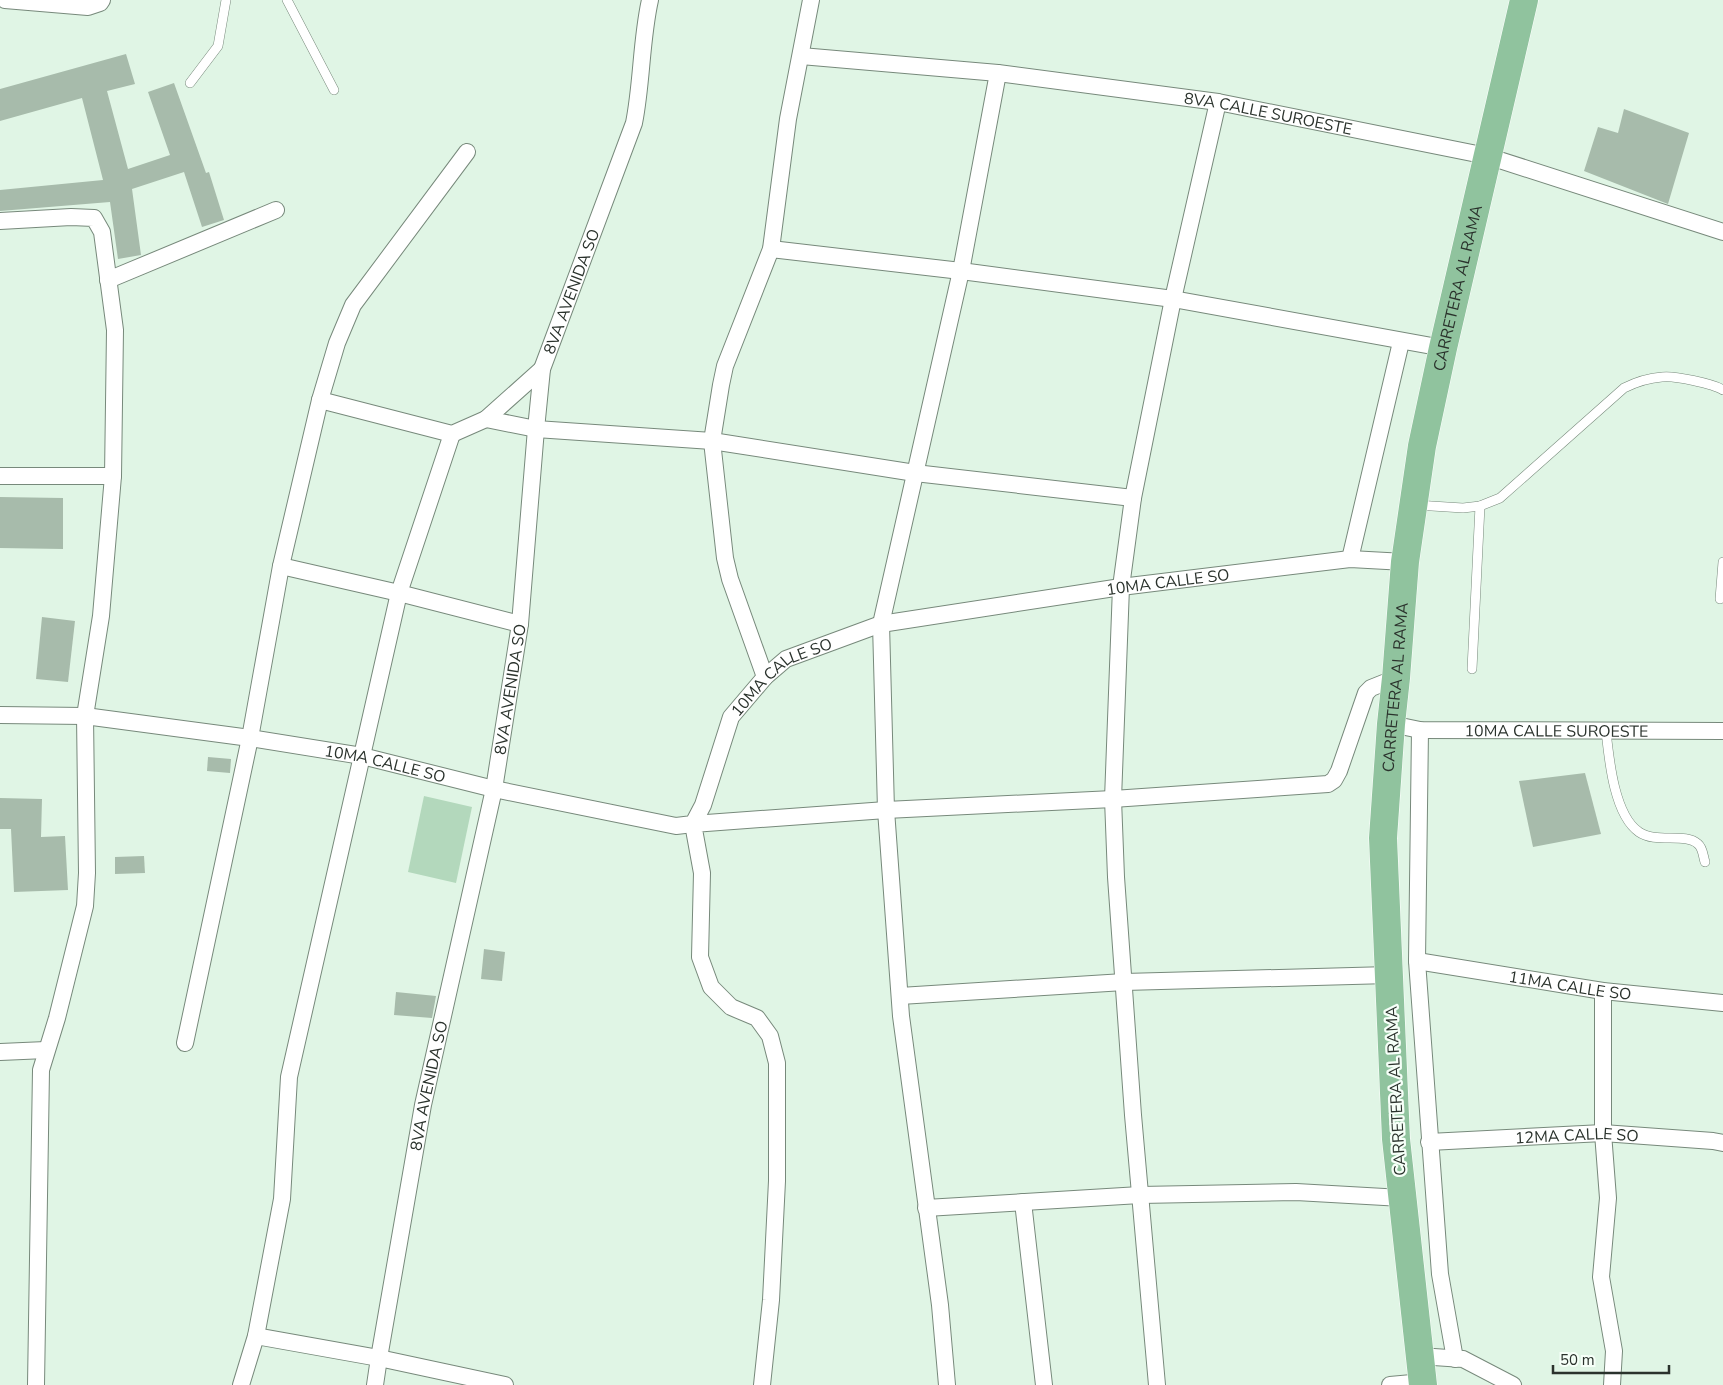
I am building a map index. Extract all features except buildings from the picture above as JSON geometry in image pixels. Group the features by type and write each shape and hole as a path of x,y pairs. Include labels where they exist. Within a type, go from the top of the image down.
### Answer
{"highway":[{"name":"CARRETERA AL RAMA","path":"1422,1374 1396,1139 1383,838 1391,724 1405,562 1422,446 1524,0"}],"street":[{"path":"5,0 88,7 100,3 102,0"},
{"name":"8VA AVENIDA SO","path":"375,1385 378,1358 422,1105 494,789 520,624 542,369 634,123 640,90 650,0"},
{"path":"765,677 727,570 712,441 725,366 771,249 788,119 811,0"},
{"name":"8VA CALLE SUROESTE","path":"801,56 998,73 1218,102 1487,156 1723,232"},
{"path":"947,1385 940,1305 901,1016 886,810 881,624 961,271 998,73"},
{"path":"1157,1385 1124,982 1113,799 1121,587 1133,498 1173,299 1218,102"},
{"path":"185,1043 250,738 281,566 320,400 336,343 353,306 467,152"},
{"path":"108,280 276,210"},
{"path":"0,221 71,217 94,218 102,232 115,330 113,476 101,616 85,716 87,873 85,906 57,1018 41,1070 36,1385"},
{"path":"771,249 961,271 1173,299 1401,342 1443,348"},
{"path":"1350,559 1401,342"},
{"path":"320,400 452,434 486,419 542,369"},
{"path":"486,419 536,429 712,441 914,473 1133,498"},
{"path":"241,1385 256,1336 282,1199 289,1077 399,593 452,434"},
{"path":"0,476 113,476"},
{"name":"10MA CALLE SO","path":"0,715 85,716 250,738 362,756 494,789 676,826 693,824 703,805 731,717 765,677 786,659 881,624 1121,587 1350,559 1405,562"},
{"path":"281,566 399,593 520,624"},
{"path":"762,1385 771,1300 777,1182 776,1063 770,1036 756,1018 731,1007 711,987 700,957 702,873 693,824 886,810 1113,799 1328,784 1334,780 1339,771 1366,693 1370,688 1396,678"},
{"name":"10MA CALLE SUROESTE","path":"1391,724 1420,730 1723,731"},
{"path":"1420,730 1417,961 1440,1274 1455,1359"},
{"name":"11MA CALLE SO","path":"1417,961 1603,991 1723,1003"},
{"path":"900,996 1124,982 1389,974"},
{"path":"1603,991 1603,1133 1608,1198 1601,1277 1614,1351 1612,1385"},
{"path":"0,1052 46,1050"},
{"name":"12MA CALLE SO","path":"1429,1142 1603,1133 1723,1143"},
{"path":"926,1208 1140,1195 1296,1192 1402,1198"},
{"path":"1023,1202 1044,1385"},
{"path":"256,1336 378,1358 505,1385"},
{"path":"1390,1385 1422,1374 1455,1359 1463,1360 1514,1385"}],"lane":[{"path":"190,83 218,46 226,0"},
{"path":"287,0 334,90"},
{"path":"1414,505 1448,508 1480,506 1500,498 1624,388 1639,381 1664,376 1698,382 1719,387 1723,390"},
{"path":"1472,669 1480,506"},
{"path":"1720,599 1723,562"},
{"path":"1606,731 1611,773 1618,800 1628,819 1638,831 1650,837 1693,840 1701,847 1704,862"}],"green space":[{"path":"424,796 472,807 456,883 408,872"}]}
